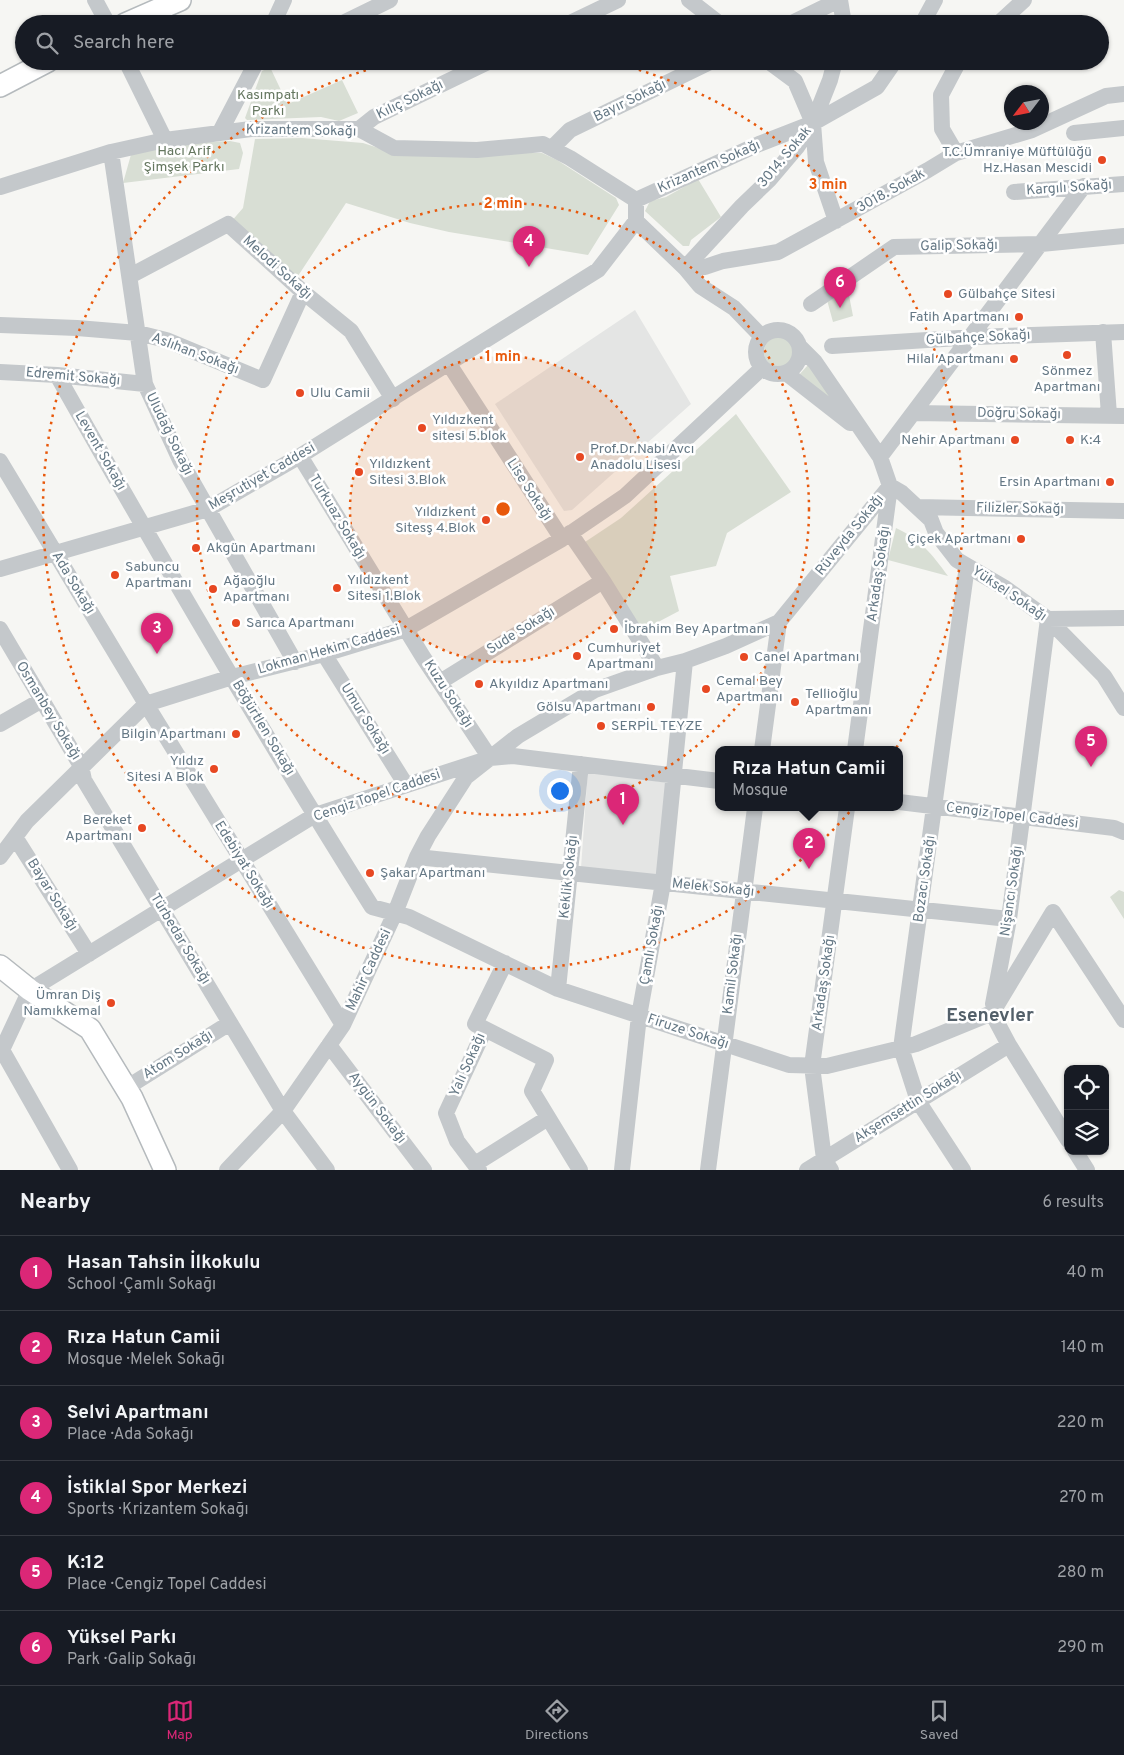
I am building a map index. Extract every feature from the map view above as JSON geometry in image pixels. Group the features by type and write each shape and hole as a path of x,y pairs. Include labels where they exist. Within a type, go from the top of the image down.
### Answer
{"main road":[{"path":"146,15 180,0"},
{"path":"0,86 31,70"},
{"path":"0,966 30,990 90,1030 126,1088 165,1170"}],"street":[{"path":"95,0 103,15"},
{"path":"278,15 284,0"},
{"path":"359,15 390,0"},
{"path":"587,15 618,0"},
{"path":"689,0 708,15"},
{"path":"809,15 840,0 842,15"},
{"path":"927,15 935,0"},
{"path":"1008,15 1024,0"},
{"path":"130,70 165,140"},
{"path":"220,132 255,70"},
{"name":"Kılıç Sokağı","path":"359,130 374,117 471,70"},
{"name":"Bayır Sokağı","path":"552,148 570,130 693,70"},
{"path":"780,70 795,81 813,123 816,162 836,221"},
{"path":"813,123 833,70"},
{"name":"3014. Sokak","path":"685,268 768,180 797,147 813,123 877,87 889,70"},
{"path":"954,70 941,95 942,129 956,153"},
{"name":"3018. Sokak","path":"685,268 705,267 723,261 778,252 956,153 1032,130 1106,96 1124,94"},
{"name":"Krizantem Sokağı","path":"0,187 112,152 165,140 251,129 359,130 394,148 477,150 543,144 636,200 759,144 813,123"},
{"path":"1074,133 1124,128"},
{"name":"Uludağ Sokağı","path":"112,152 145,384 180,460 295,662"},
{"name":"Kargılı Sokağı","path":"1014,192 1124,184"},
{"path":"862,432 786,374 773,374 762,368 756,357 756,350 757,344 762,337 770,331 783,330 794,336 800,347 815,362 880,457 1084,186"},
{"path":"636,200 636,221 685,268 700,286 734,308 762,337"},
{"name":"Meşrutiyet Caddesi","path":"0,569 208,509 300,456 598,270 636,221"},
{"name":"Melodi Sokağı","path":"130,276 228,224 303,292 351,331 393,399"},
{"name":"Galip Sokağı","path":"811,304 894,247 1041,244 1124,236"},
{"name":"Aslıhan Sokağı","path":"0,325 138,333 166,340 263,380 303,292"},
{"path":"1103,332 1116,416"},
{"name":"Gülbahçe Sokağı","path":"832,346 970,337 1124,332"},
{"path":"786,374 796,366 799,360 800,347"},
{"name":"Lise Sokağı","path":"449,364 566,536"},
{"name":"Lokman Hekim Caddesi","path":"0,857 27,821 146,704 232,677 324,654 406,629 566,536 625,496 762,368"},
{"name":"Edremit Sokağı","path":"0,372 57,375 145,384"},
{"name":"Levent Sokağı","path":"57,375 144,528"},
{"name":"Doğru Sokağı","path":"913,413 1116,416"},
{"name":"Turkuaz Sokağı","path":"300,456 406,629"},
{"name":"Rüveyda Sokağı","path":"490,758 518,736 595,690 726,646 779,622 890,486 880,457"},
{"name":"Ada Sokağı","path":"0,461 146,704"},
{"name":"Yüksel Sokağı","path":"890,486 902,493 931,520 936,533 957,560 1005,588 1048,619 1104,676 1124,707"},
{"name":"Arkadaş Sokağı","path":"856,746 890,486"},
{"name":"Filizler Sokağı","path":"916,507 1124,511"},
{"name":"Böğürtlen Sokağı","path":"144,528 314,815 372,906 395,913"},
{"path":"566,536 603,581 657,668"},
{"name":"Bozacı Sokağı","path":"963,1170 918,1101 902,1048 967,566"},
{"name":"Sude Sokağı","path":"440,682 603,581"},
{"path":"1048,619 1124,618"},
{"name":"Nişancı Sokağı","path":"992,1014 1009,919 1048,619"},
{"path":"763,746 779,622"},
{"name":"Osmanbey Sokağı","path":"0,629 81,766"},
{"name":"Kuzu Sokağı","path":"406,629 490,758"},
{"name":"Umur Sokağı","path":"324,654 406,785"},
{"name":"Çamlı Sokağı","path":"622,1170 639,1016 663,883 685,661"},
{"path":"0,724 42,700"},
{"name":"Edebiyat Sokağı","path":"146,704 343,1025"},
{"name":"Cengiz Topel Caddesi","path":"30,990 314,815 490,758 513,756 715,780"},
{"name":"Mahir Caddesi","path":"227,1170 283,1111 343,1025 428,836 466,777 490,758"},
{"name":"Keklik Sokağı","path":"558,989 581,764"},
{"name":"Türbedar Sokağı","path":"81,766 84,780 283,1111 327,1170"},
{"name":"Cengiz Topel Caddesi","path":"903,802 1114,828 1124,832"},
{"name":"Kamil Sokağı","path":"708,1170 755,811"},
{"name":"Arkadaş Sokağı","path":"828,1165 812,1066 847,811"},
{"name":"Bayar Sokağı","path":"15,837 89,954"},
{"name":"Melek Sokağı","path":"417,857 1009,919"},
{"path":"1064,1134 992,1014 1053,912 1124,1020"},
{"name":"Firuze Sokağı","path":"395,913 409,917 558,989 789,1064 827,1066 902,1048 992,1014"},
{"name":"Yalı Sokağı","path":"477,1167 458,1141 446,1113 486,1029 475,1024 505,963"},
{"path":"30,990 1,1052 70,1170"},
{"name":"Atom Sokağı","path":"126,1088 230,1023"},
{"path":"486,1029 546,1060 532,1091 580,1170"},
{"name":"Aygün Sokağı","path":"329,1045 424,1170"},
{"name":"Akşemsettin Sokağı","path":"807,1170 828,1165 918,1101 1009,1045"},
{"path":"477,1167 548,1118"},
{"path":"1078,1155 1087,1170"}],"shaded area":[{"name":"Prof.Dr.Nabi Avcı Anadolu Lisesi","path":"635,310 691,404 572,510 564,511 495,404"},
{"path":"588,769 668,783 657,877 581,868"}],"green space":[{"name":"Kasımpatı Parkı","path":"271,70 287,103 342,80 358,113 339,121 321,117 247,120 245,118 262,71"},
{"name":"Hacı Arif Şimşek Parkı","path":"302,138 363,143 394,153 542,153 557,160 616,198 619,205 588,255 449,232 410,223 346,203 296,279 230,223 243,208 255,139"},
{"name":"Hacı Arif Şimşek Parkı","path":"230,141 240,143 243,153 239,169 123,183 132,151 187,143"},
{"path":"698,179 721,217 691,240 689,246 683,246 645,211 650,201 666,197"},
{"path":"848,290 853,316 833,322 827,300"},
{"path":"779,337 790,341 794,352 790,363 779,367 768,363 764,352 768,341"},
{"path":"808,365 841,409 798,376"},
{"path":"736,414 791,492 727,533 716,566 670,576 679,611 641,631 585,542 621,518"},
{"path":"896,528 912,537 925,548 948,576 888,560"},
{"path":"1119,890 1124,892 1124,919 1110,897"}],"place":[{"name":"T.C.Ümraniye Müftülüğü Hz.Hasan Mescidi","path":"1102,160"},
{"name":"İstiklal Spor Merkezi","path":"529,267"},
{"name":"Gülbahçe Sitesi","path":"948,294"},
{"name":"Yüksel Parkı","path":"840,308"},
{"name":"Fatih Apartmanı","path":"1019,317"},
{"name":"Sönmez Apartmanı","path":"1067,355"},
{"name":"Hilal Apartmanı","path":"1014,359"},
{"name":"Ulu Camii","path":"300,393"},
{"name":"Yıldızkent sitesi 5.blok","path":"422,428"},
{"name":"Nehir Apartmanı","path":"1015,440"},
{"name":"K:4","path":"1070,440"},
{"name":"Prof.Dr.Nabi Avcı Anadolu Lisesi","path":"580,457"},
{"name":"Yıldızkent Sitesi 3.Blok","path":"359,472"},
{"name":"Ersin Apartmanı","path":"1110,482"},
{"name":"Yıldızkent Sitesş 4.Blok","path":"486,520"},
{"name":"Çiçek Apartmanı","path":"1021,539"},
{"name":"Akgün Apartmanı","path":"196,548"},
{"name":"Sabuncu Apartmanı","path":"115,575"},
{"name":"Yıldızkent Sitesi 1.Blok","path":"337,588"},
{"name":"Ağaoğlu Apartmanı","path":"213,589"},
{"name":"Sarıca Apartmanı","path":"236,623"},
{"name":"İbrahim Bey Apartmanı","path":"614,629"},
{"name":"Selvi Apartmanı","path":"157,654"},
{"name":"Cumhuriyet Apartmanı","path":"577,656"},
{"name":"Canel Apartmanı","path":"744,657"},
{"name":"Akyıldız Apartmanı","path":"479,684"},
{"name":"Cemal Bey Apartmanı","path":"706,689"},
{"name":"Tellioğlu Apartmanı","path":"795,702"},
{"name":"Gölsu Apartmanı","path":"651,707"},
{"name":"SERPİL TEYZE","path":"601,726"},
{"name":"Bilgin Apartmanı","path":"236,734"},
{"name":"K:12","path":"1091,767"},
{"name":"Yıldız Sitesi A Blok","path":"214,769"},
{"name":"Hasan Tahsin İlkokulu","path":"623,825"},
{"name":"Bereket Apartmanı","path":"142,828"},
{"name":"Rıza Hatun Camii","path":"809,869"},
{"name":"Şakar Apartmanı","path":"370,873"},
{"name":"Ümran Diş Namıkkemal","path":"111,1003"}],"district":[{"name":"Esenevler","path":"990,1016"}]}
